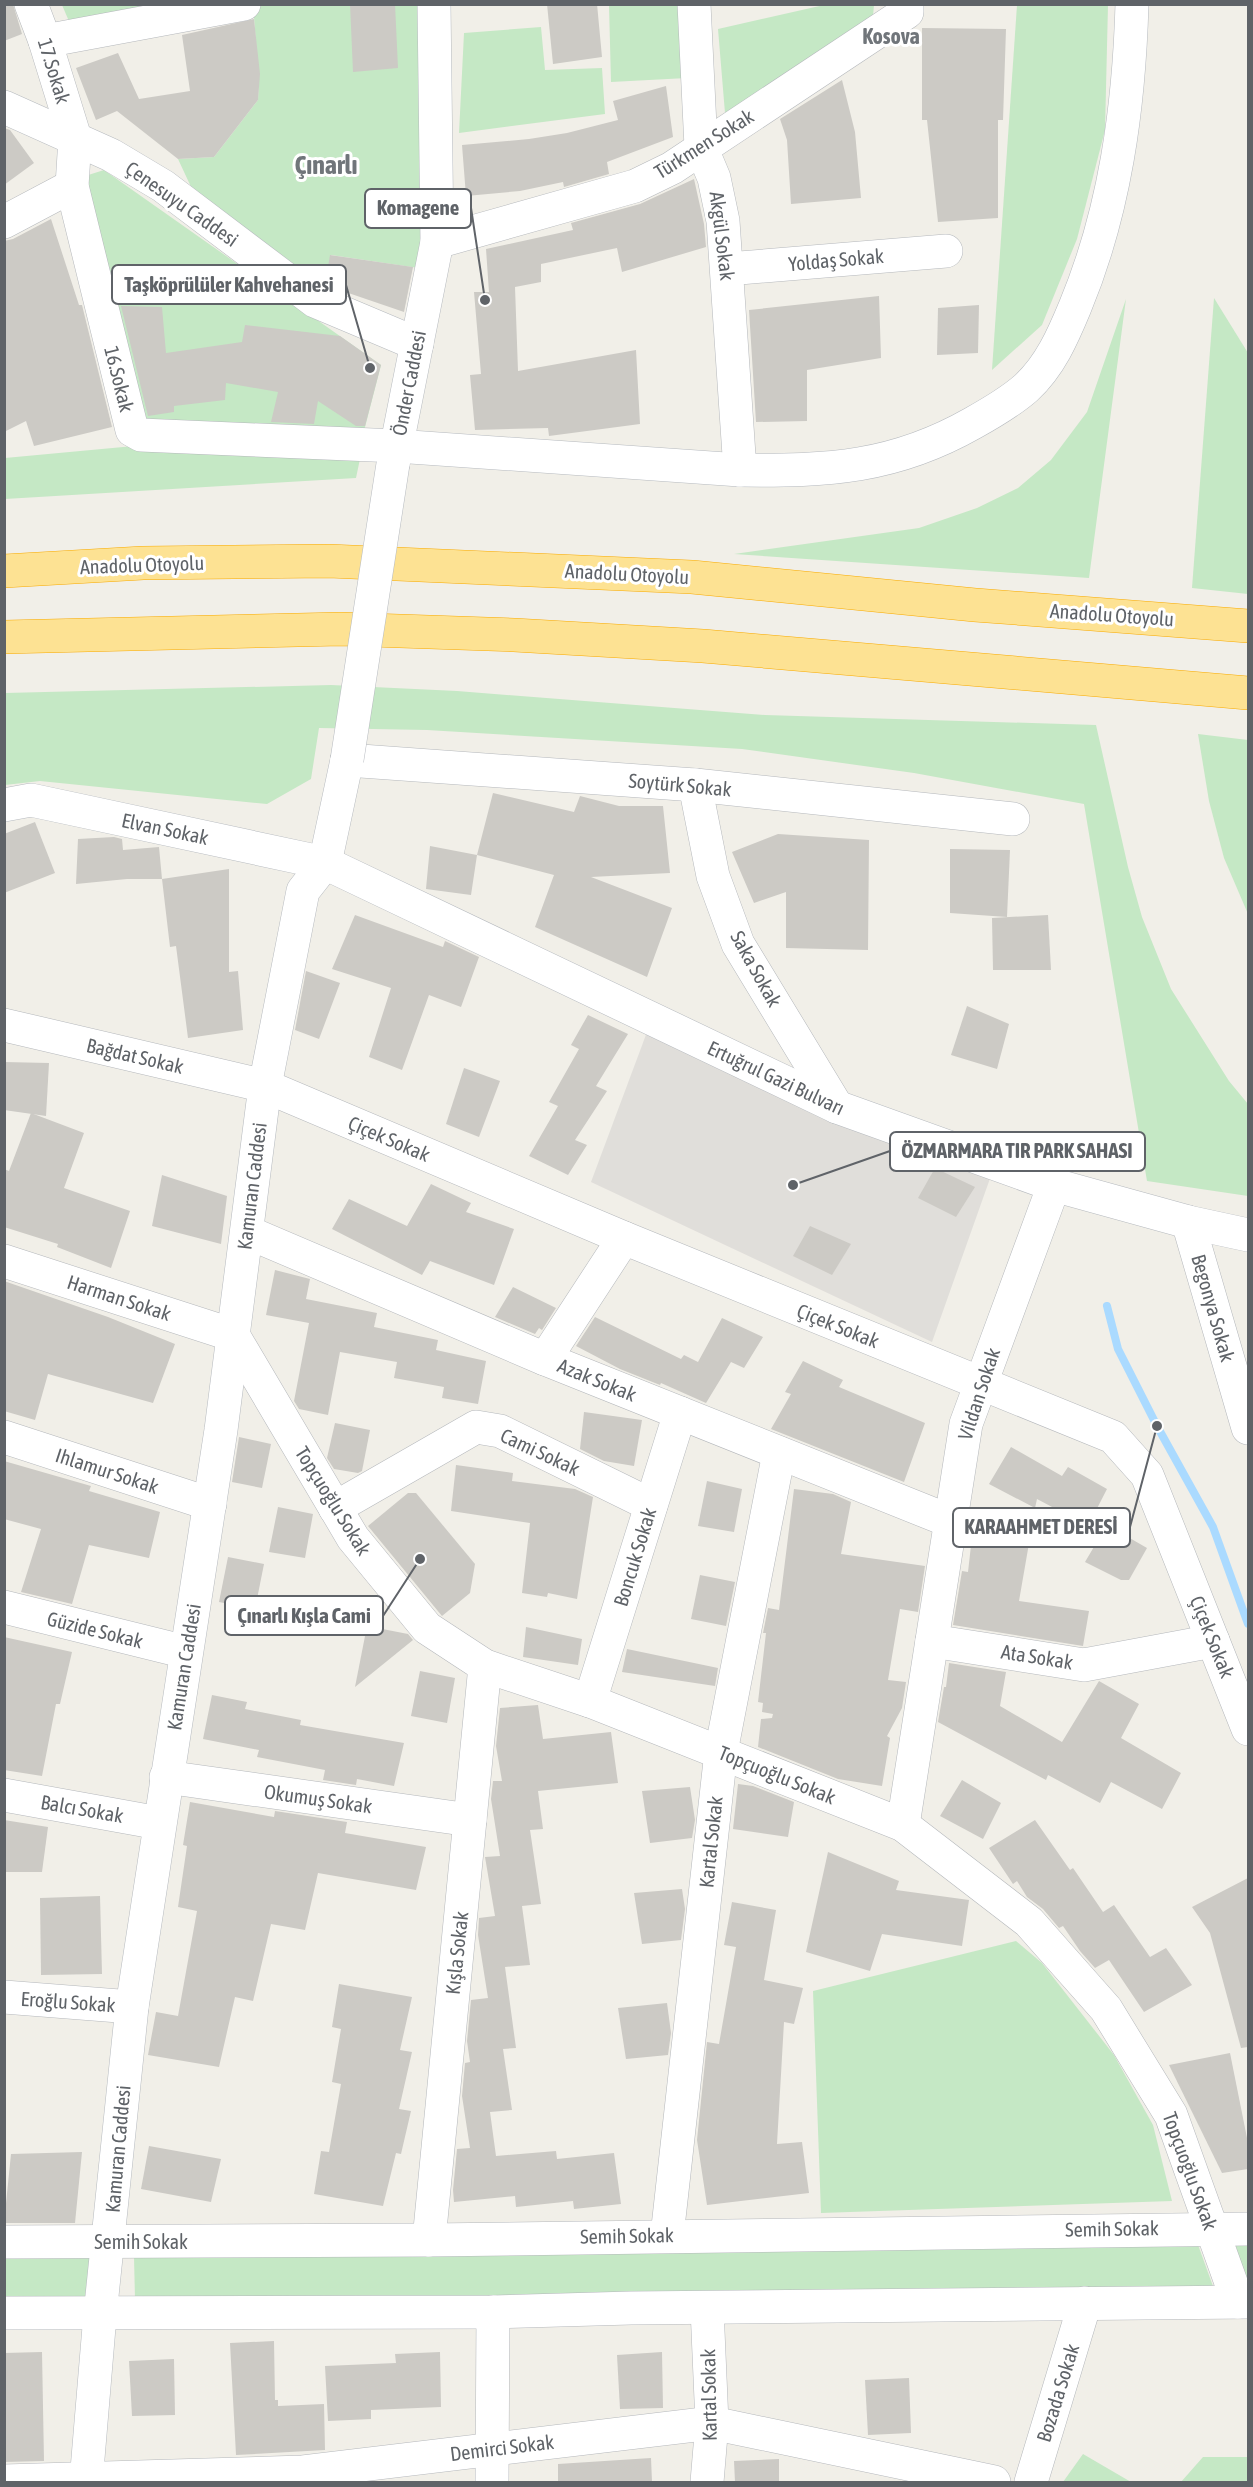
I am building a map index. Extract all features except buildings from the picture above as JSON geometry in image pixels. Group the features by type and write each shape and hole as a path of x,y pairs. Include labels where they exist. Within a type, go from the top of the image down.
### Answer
{"highway":[{"name":"Anadolu Otoyolu","path":"4,571 143,563 329,561 692,577 975,605 1248,626"},
{"path":"4,637 341,629 514,635 704,646 1248,693"}],"street":[{"name":"17.Sokak","path":"31,4 75,138"},
{"path":"45,41 244,4"},
{"name":"Önder Caddesi","path":"325,863 347,760 395,455 437,242 434,4"},
{"name":"Akgül Sokak","path":"694,4 701,147 714,178 721,203 740,470"},
{"name":"Türkmen Sokak","path":"437,242 635,186 672,168 908,12 907,4"},
{"path":"395,455 740,470 855,466 915,451 992,412 1025,388 1045,368 1067,325 1091,268 1110,194 1126,109 1132,4"},
{"name":"Çenesuyu Caddesi","path":"4,107 111,155 163,186 315,301 417,344"},
{"name":"16.Sokak","path":"75,138 72,186 132,430 141,435 395,455"},
{"path":"4,222 72,186"},
{"name":"Yoldaş Sokak","path":"727,269 946,250"},
{"name":"Soytürk Sokak","path":"347,760 695,785 1013,819"},
{"name":"Saka Sokak","path":"695,785 713,876 738,944 837,1107"},
{"name":"Elvan Sokak","path":"4,805 31,800 325,863"},
{"name":"Kamuran Caddesi","path":"86,2480 100,2315 132,2007 210,1504 265,1086 303,891 325,863"},
{"name":"Ertuğrul Gazi Bulvarı","path":"325,863 837,1107 1054,1185 1188,1222 1248,1235"},
{"name":"Bağdat Sokak","path":"4,1026 265,1086"},
{"name":"Çiçek Sokak","path":"265,1086 624,1238 1113,1437 1147,1475 1248,1729"},
{"name":"Vildan Sokak","path":"903,1825 966,1424 1054,1185"},
{"name":"Begonya Sokak","path":"1188,1222 1248,1428"},
{"name":"Azak Sokak","path":"247,1232 545,1359 950,1521"},
{"path":"545,1359 624,1238"},
{"name":"Harman Sokak","path":"4,1261 233,1335"},
{"name":"Topçuoğlu Sokak","path":"233,1335 353,1538 427,1628 484,1666 590,1701 903,1825 1029,1922 1107,2009 1171,2115 1211,2228 1243,2302"},
{"name":"Boncuk Sokak","path":"590,1701 680,1413"},
{"name":"Cami Sokak","path":"335,1508 476,1427 500,1431 651,1505"},
{"name":"Ihlamur Sokak","path":"4,1437 210,1504"},
{"name":"Kartal Sokak","path":"667,2236 721,1752 779,1453"},
{"name":"Güzide Sokak","path":"4,1607 186,1652"},
{"name":"Ata Sokak","path":"932,1641 1084,1665 1214,1641"},
{"name":"Kışla Sokak","path":"429,2240 484,1666"},
{"name":"Okumuş Sokak","path":"166,1777 470,1820"},
{"name":"Balcı Sokak","path":"4,1795 159,1823"},
{"name":"Eroğlu Sokak","path":"4,1996 132,2007"},
{"name":"Semih Sokak","path":"4,2242 429,2240 1248,2229"},
{"path":"4,2313 100,2315 493,2312 1243,2302"},
{"name":"Bozada Sokak","path":"1031,2482 1085,2303"},
{"name":"Kartal Sokak","path":"707,2308 712,2423 707,2482"},
{"path":"492,2482 493,2312"},
{"name":"Demirci Sokak","path":"4,2481 303,2477 492,2450 712,2423 994,2482"}],"shaded area":[{"path":"650,1024 993,1170 932,1342 591,1182"}],"green space":[{"path":"62,5 244,5 75,35"},
{"path":"253,5 434,5 432,270 331,255 325,287 192,189 178,159 214,157 258,100 259,80"},
{"path":"609,5 685,5 687,78 611,82"},
{"path":"824,5 874,5 873,16 725,113 718,29"},
{"path":"1017,5 1108,5 1105,130 1077,239 1042,325 992,370"},
{"path":"541,27 545,70 602,68 605,114 459,133 464,33"},
{"path":"104,170 381,365 364,431 135,418 82,177"},
{"path":"1214,298 1248,353 1248,594 1192,588"},
{"path":"1126,299 1089,578 734,554 919,528 977,508 1018,488 1051,460 1087,412"},
{"path":"134,446 361,454 356,478 5,499 5,458"},
{"path":"331,685 457,691 765,715 1096,725 1128,867 1142,917 1171,989 1229,1081 1248,1104 1248,1196 1147,1181 1084,804 914,773 742,749 427,730 319,728 311,779 267,804 40,781 5,785 5,693"},
{"path":"1198,734 1248,740 1248,914 1224,858 1209,801"},
{"path":"1016,1941 1042,1963 1114,2055 1153,2125 1172,2201 821,2213 813,1991"},
{"path":"1197,2242 1214,2289 135,2299 134,2257"},
{"path":"1235,2242 1248,2242 1248,2288 1245,2288"},
{"path":"5,2255 93,2257 87,2300 5,2300"},
{"path":"1083,2454 1131,2482 1063,2482"},
{"path":"1203,2457 1248,2457 1248,2482 1181,2482"}],"waterway":[{"path":"1107,1306 1118,1349 1157,1426 1213,1527 1248,1624"}],"place":[{"name":"Komagene","path":"485,300"},
{"name":"Taşköprülüler Kahvehanesi","path":"370,368"},
{"name":"ÖZMARMARA TIR PARK SAHASI","path":"793,1185"},
{"name":"KARAAHMET DERESİ","path":"1157,1426"},
{"name":"Çınarlı Kışla Cami","path":"420,1559"}],"district":[{"name":"Kosova","path":"891,36"},
{"name":"Çınarlı","path":"326,165"}]}
